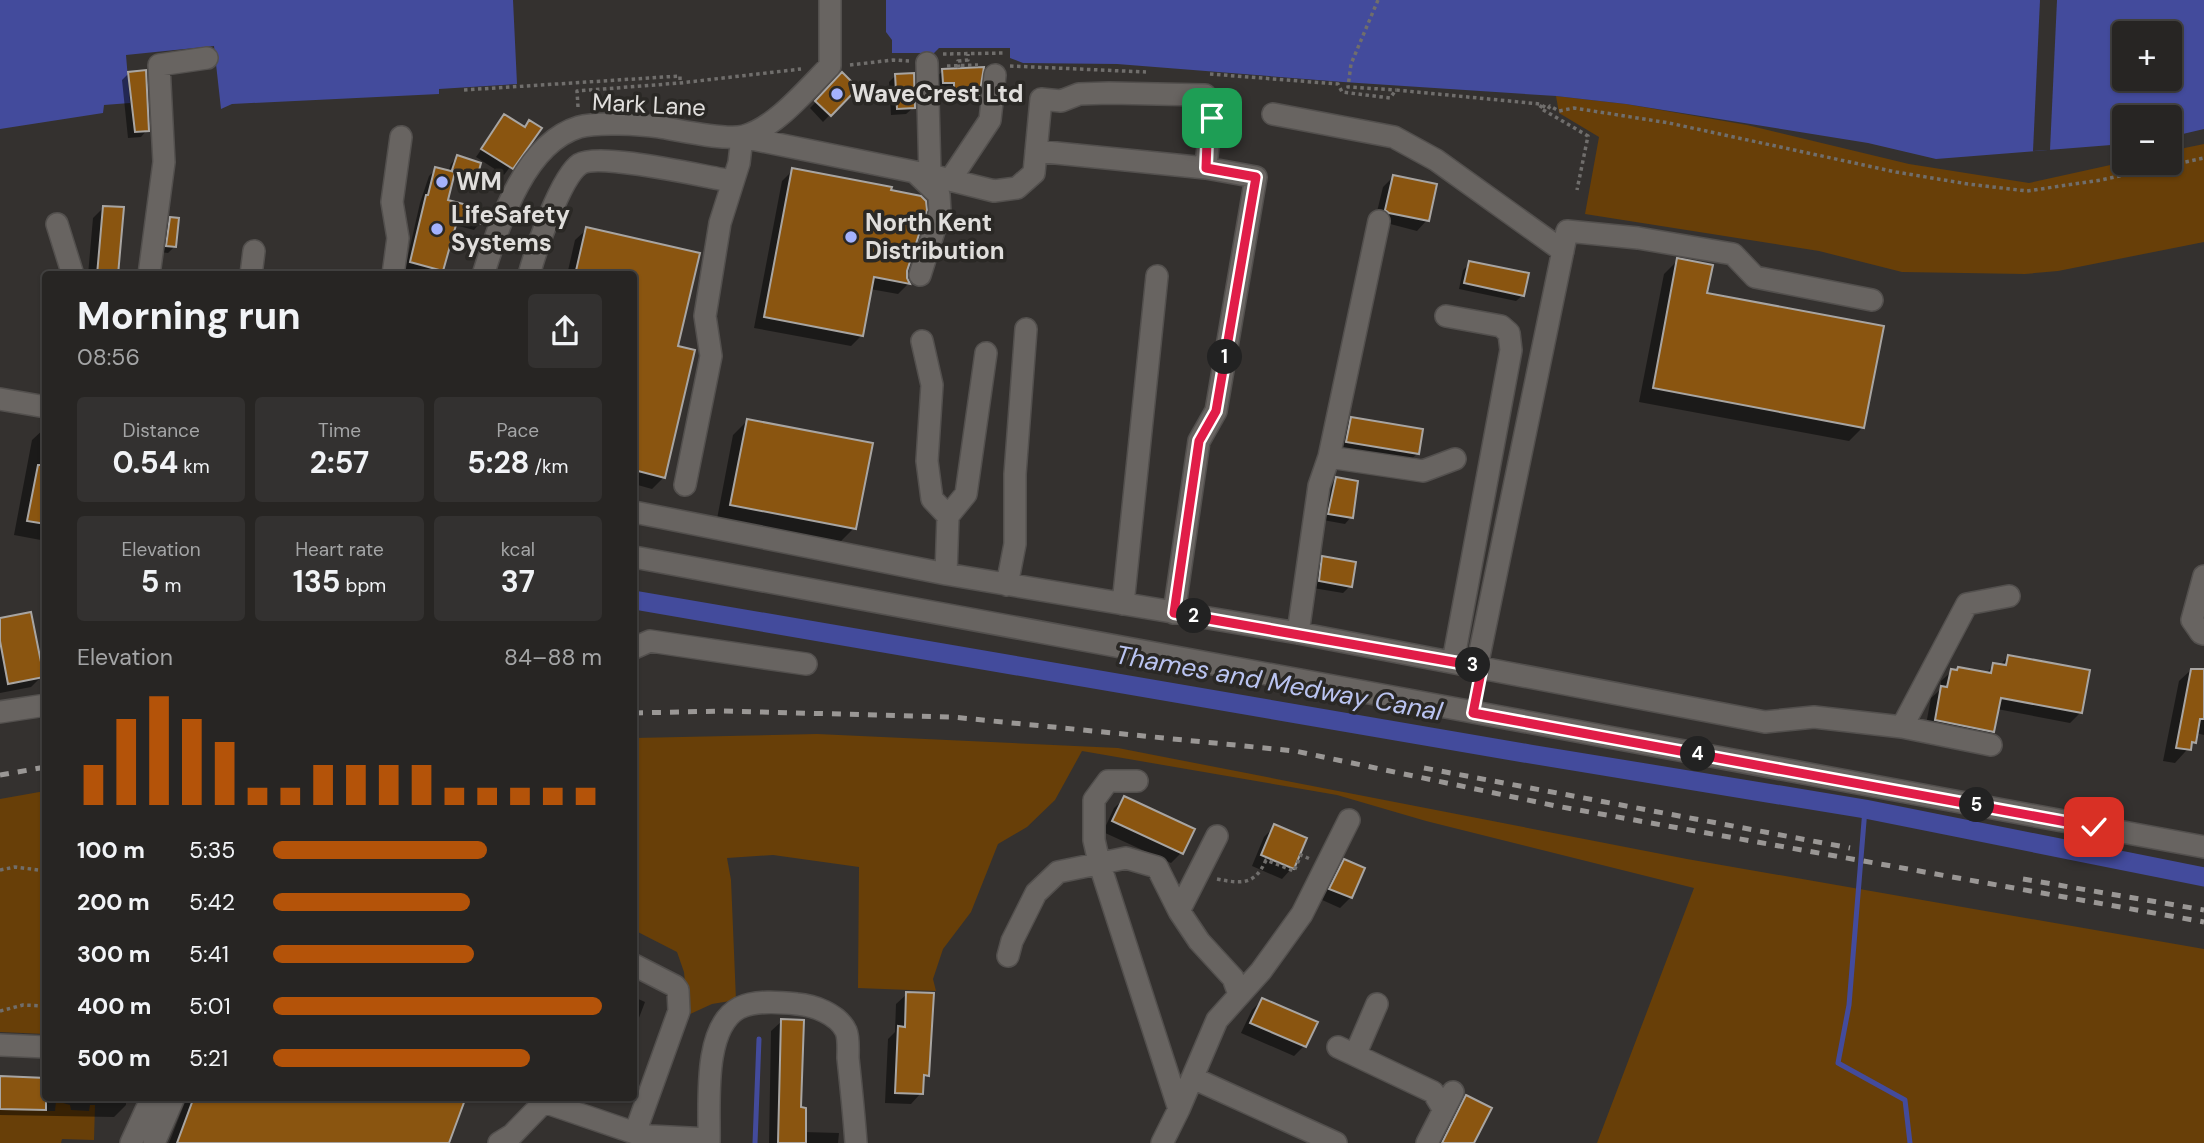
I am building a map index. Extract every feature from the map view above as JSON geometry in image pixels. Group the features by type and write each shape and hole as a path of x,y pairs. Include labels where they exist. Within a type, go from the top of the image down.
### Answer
{"street":[{"path":"685,485 711,356 705,316 720,223 739,163 742,137 766,127 830,66 830,0"},
{"path":"150,271 164,162 159,65 207,58"},
{"path":"920,275 940,212 939,195 932,176 934,59"},
{"path":"932,176 990,120 995,75"},
{"name":"Mark Lane","path":"484,271 501,221 515,190 541,153 555,139 579,127 653,126 742,137 994,191 1017,188 1034,173 1041,99 1061,101 1079,94 1109,93 1205,95 1212,118 1207,142 1206,168"},
{"path":"1273,114 1394,137 1436,160 1563,251"},
{"path":"394,271 398,238 392,202 401,137"},
{"path":"1036,151 1206,168 1256,177 1216,411 1199,441 1174,613"},
{"path":"530,271 558,196 572,170 581,163 592,160 628,164 733,181"},
{"path":"1298,633 1319,486 1329,457 1379,221"},
{"path":"57,224 72,271"},
{"path":"1477,666 1567,232 1637,238 1733,254 1755,277 1872,300"},
{"path":"252,271 254,251"},
{"path":"1123,604 1157,276"},
{"path":"1446,316 1501,326 1509,333 1511,351 1453,662"},
{"path":"1007,585 1014,544 1014,474 1026,329"},
{"path":"922,341 932,385 927,461 932,499 948,516"},
{"path":"946,574 948,516 966,495 986,353"},
{"path":"0,399 42,406"},
{"path":"1329,457 1423,471 1455,459"},
{"path":"637,513 946,574 1298,633 1765,722 1814,717 1902,727 1991,745"},
{"path":"637,558 2204,847"},
{"path":"2204,576 2199,609 2192,620 2204,634"},
{"path":"1902,727 1967,604 2008,597"},
{"path":"637,647 650,641 806,664"},
{"path":"0,712 42,706"},
{"path":"1137,781 1108,781 1094,800 1094,840 1179,1109"},
{"path":"1162,1143 1217,1020 1261,971 1302,914 1349,820"},
{"path":"1179,911 1217,836"},
{"path":"1008,956 1012,941 1036,893 1058,872 1126,858 1157,867 1179,911 1199,941 1233,978 1240,994"},
{"path":"637,967 675,986 679,1003 679,1011 637,1097"},
{"path":"499,1143 512,1135 544,1102 619,1134 709,1141 712,1054 718,1030 738,1008 777,1002 810,1004 831,1015 846,1031 856,1143"},
{"path":"1377,1004 1346,1051 1449,1101 1427,1143"},
{"path":"0,1045 42,1047"},
{"path":"1192,1078 1336,1143"},
{"path":"131,1143 150,1101"},
{"path":"154,1143 172,1101"},
{"path":"619,1134 635,1101"}],"path":[{"path":"1378,0 1351,64 1348,87 1396,90"},
{"path":"934,59 968,54 1006,53"},
{"path":"959,68 958,61 968,60 968,54"},
{"path":"464,90 680,76 680,83"},
{"path":"1577,190 1588,136 1540,108 1542,105 1559,111 1574,108 1669,123 1908,174 2027,191 2101,180 2204,158"},
{"path":"1199,873 1208,877 1243,882 1259,874 1266,860 1293,871 1301,855 1318,863"},
{"path":"0,870 15,867 42,870"},
{"path":"0,1011 23,1005 42,1006"}],"shaded area":[{"path":"0,0 513,0 517,84 439,89 439,94 232,104 221,109 214,46 126,55 130,103 104,105 103,113 0,129"},
{"path":"886,0 2204,0 2204,129 2182,134 2182,105 2112,105 2112,145 1936,159 1868,143 1626,104 1556,96 1117,64 1023,63 1010,58 1010,48 939,48 934,53 892,53 892,40 886,32"},
{"path":"1556,96 1626,104 1747,125 1909,164 2029,183 2112,165 2112,175 2182,175 2182,149 2204,144 2204,242 2058,271 2025,274 1902,272 1819,251 1585,214 1599,137 1559,113"},
{"path":"817,734 1118,748 1687,859 2204,949 2204,1143 1597,1143 1694,888 1426,821 1337,795 1082,751 1055,800 1027,827 998,844 971,912 943,949 933,979 936,991 858,988 859,867 773,855 727,858 731,880 736,1000 712,1004 688,1015 684,972 677,952 637,932 637,738"},
{"path":"42,792 42,1034 0,1032 0,799"},
{"path":"40,1101 40,1111 55,1111 56,1101 70,1105 71,1110 89,1111 90,1105 95,1105 94,1140 0,1143 0,1109"}],"pier":[{"path":"2040,0 2057,0 2050,150 2033,151"}],"building":[{"path":"984,67 979,97 954,95 954,83 943,83 942,69"},
{"path":"146,70 149,131 135,132 128,72"},
{"name":"WaveCrest Ltd","path":"842,72 858,88 831,116 815,101"},
{"path":"914,73 915,108 897,109 895,74"},
{"path":"504,114 525,127 529,120 542,128 513,169 481,149"},
{"path":"457,155 481,163 477,178 452,170"},
{"path":"435,167 455,172 448,200 486,210 482,224 458,218 443,271 410,262"},
{"name":"North Kent Distribution","path":"792,168 892,187 891,190 921,196 926,201 927,210 907,271 910,284 874,277 863,336 764,317"},
{"path":"1393,175 1437,184 1429,221 1385,210"},
{"path":"103,206 124,207 118,271 97,271"},
{"path":"170,217 179,218 176,247 166,246"},
{"path":"586,227 700,253 678,346 695,350 665,478 637,471 637,271 576,271"},
{"path":"1677,258 1713,265 1707,293 1884,326 1864,428 1653,388"},
{"path":"1469,261 1529,273 1524,296 1464,283"},
{"path":"1351,417 1423,429 1419,454 1346,442"},
{"path":"747,419 873,443 856,529 730,505"},
{"path":"38,465 42,465 42,523 27,521"},
{"path":"1336,477 1358,481 1353,518 1328,514"},
{"path":"1322,556 1356,562 1352,587 1319,581"},
{"path":"31,612 42,677 8,684 0,641 0,618"},
{"path":"2008,655 2090,670 2082,713 2001,698 1994,732 1935,720 1941,686 1947,687 1951,669 1957,670 1958,667 1991,673 1993,663 2006,665"},
{"path":"2191,669 2204,669 2204,719 2200,719 2196,743 2192,742 2191,750 2176,748"},
{"path":"1124,796 1195,829 1183,854 1112,821"},
{"path":"1274,824 1307,838 1294,869 1261,855"},
{"path":"1344,859 1365,868 1352,898 1329,889"},
{"path":"906,992 934,993 929,1076 924,1075 923,1094 895,1093 898,1026 905,1027"},
{"path":"1262,998 1318,1022 1306,1047 1250,1023"},
{"path":"781,1019 804,1020 801,1107 806,1108 806,1143 778,1143"},
{"path":"0,1076 42,1078 42,1101 46,1101 46,1110 0,1109"},
{"path":"1466,1095 1492,1108 1474,1143 1442,1143"},
{"path":"193,1101 465,1101 449,1143 177,1143"}],"waterway":[{"name":"Thames and Medway Canal","path":"637,601 1865,809 2204,877"},
{"path":"1865,809 1849,1005 1838,1063 1905,1100 1910,1143"},
{"path":"755,1143 759,1039"}],"railway":[{"path":"637,713 723,711 952,717 1295,751 1556,806 2204,922"},
{"path":"0,775 42,768"},
{"path":"1424,768 1850,848"},
{"path":"2023,879 2204,910"}],"place":[{"name":"WaveCrest Ltd","path":"837,94"},
{"name":"WM","path":"442,182"},
{"name":"LifeSafety Systems","path":"437,229"},
{"name":"North Kent Distribution","path":"851,237"}],"route":[{"path":"1212,118 1207,142 1206,168 1256,177 1216,411 1199,441 1174,613 1482,667 1473,713 2094,827"}]}
